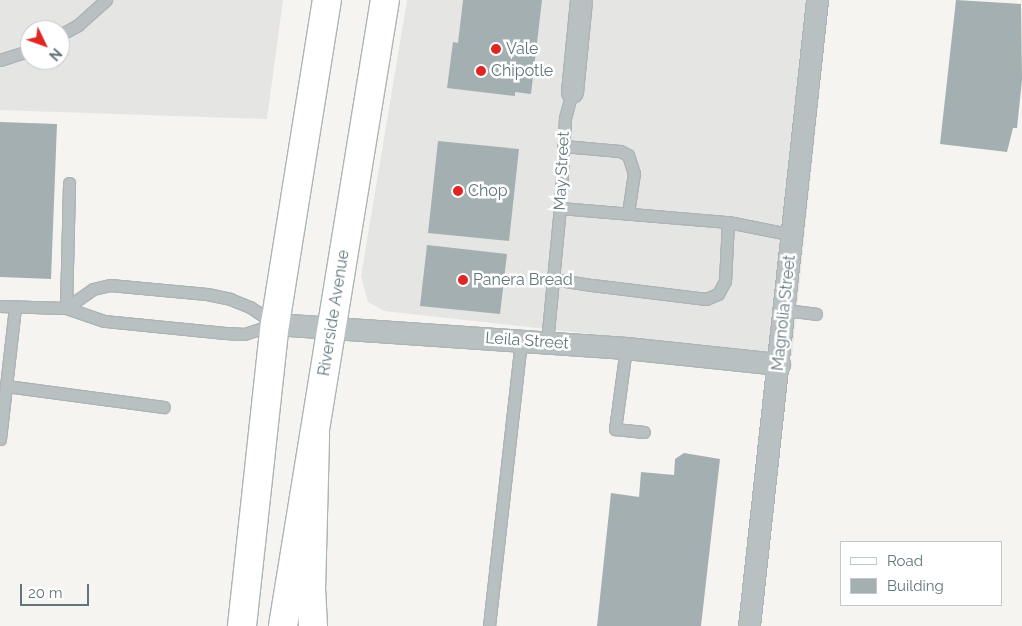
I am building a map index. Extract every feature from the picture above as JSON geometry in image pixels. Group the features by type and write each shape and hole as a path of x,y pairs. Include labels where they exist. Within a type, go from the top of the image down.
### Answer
{"main road":[{"path":"242,626 275,324 327,0"},
{"name":"Riverside Avenue","path":"283,626 385,0"},
{"path":"313,626 311,591 315,435"}],"street":[{"name":"May Street","path":"572,92 581,0"},
{"name":"Magnolia Street","path":"749,626 785,310 817,0"},
{"name":"Leila Street","path":"275,324 332,326 521,342 626,348 779,364"}],"lane":[{"path":"70,29 78,25 106,0"},
{"path":"0,60 20,53"},
{"name":"May Street","path":"547,342 560,208 565,118 572,92"},
{"path":"563,146 620,151 628,155 634,173 628,214"},
{"path":"66,308 69,183"},
{"path":"560,208 728,222 793,234"},
{"path":"553,278 592,286 706,299 718,294 725,281 728,222"},
{"path":"66,308 93,290 110,285 230,298 250,307 275,324"},
{"path":"0,306 66,308 104,321 225,333 245,334 275,324"},
{"path":"0,439 15,307"},
{"path":"785,310 816,314"},
{"path":"489,626 521,342"},
{"path":"626,348 615,430 644,432"},
{"path":"6,386 164,407"}],"shaded area":[{"path":"0,0 283,0 267,119 0,110"},
{"path":"407,0 829,0 792,356 384,311 368,302 361,276"}],"building":[{"path":"463,0 542,0 531,94 515,92 515,96 447,88 453,42 458,43"},
{"path":"956,0 1021,4 1022,80 1017,128 1013,128 1007,152 940,144"},
{"path":"0,122 57,124 51,279 0,277"},
{"path":"438,141 519,149 509,241 428,233"},
{"path":"427,245 507,254 500,314 420,306"},
{"path":"684,453 720,459 701,626 597,626 611,493 639,497 641,472 674,475 675,459"}],"place":[{"name":"Vale","path":"496,49"},
{"name":"Chipotle","path":"481,71"},
{"name":"Chop","path":"458,191"},
{"name":"Panera Bread","path":"463,280"}]}
